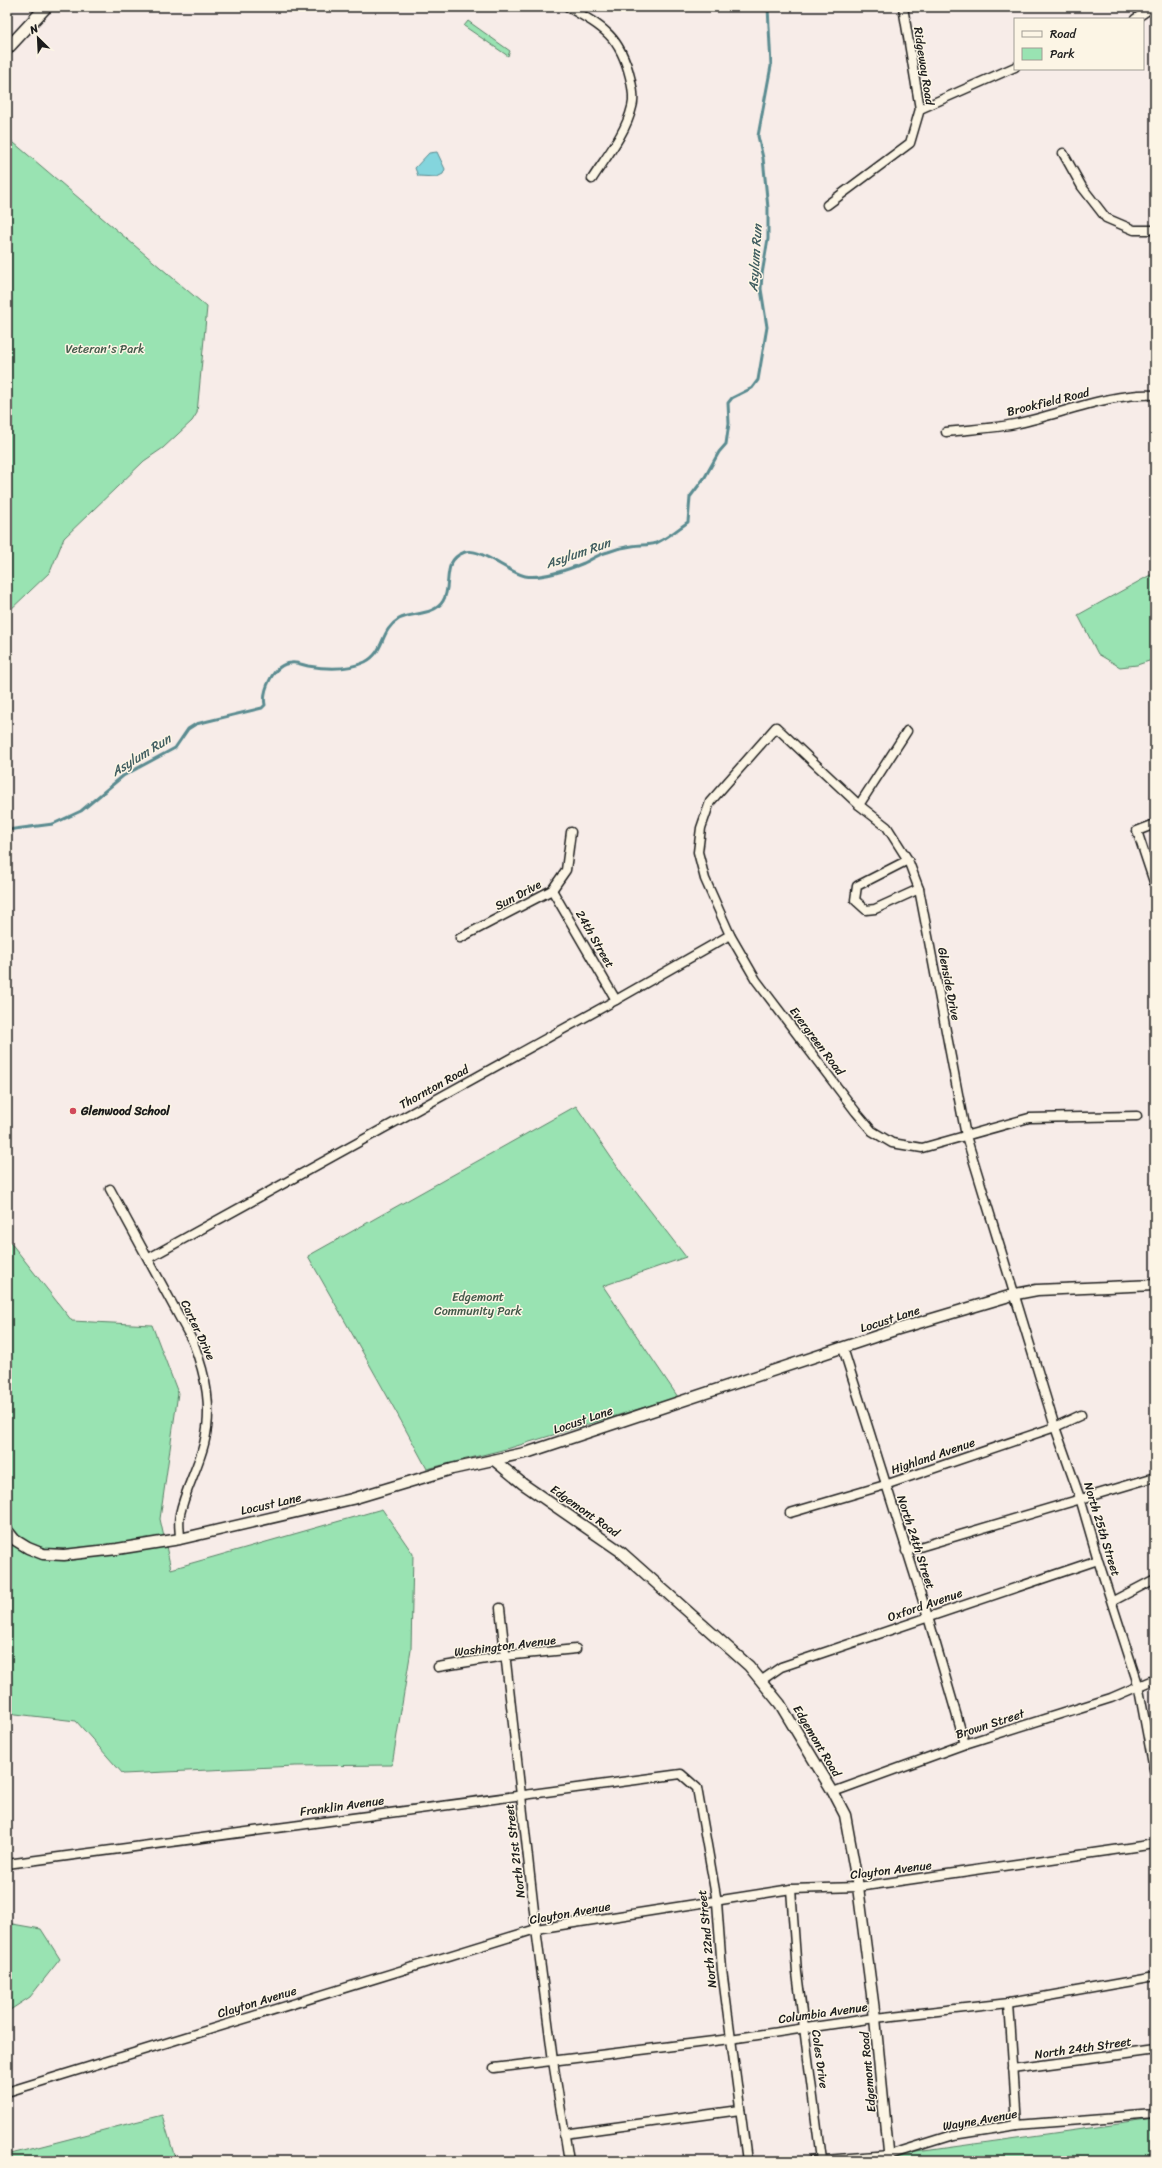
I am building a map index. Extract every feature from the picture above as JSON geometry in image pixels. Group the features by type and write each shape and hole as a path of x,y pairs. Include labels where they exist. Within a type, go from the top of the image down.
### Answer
{"main road":[{"path":"7,50 46,7"}],"street":[{"path":"568,7 607,32 620,48 633,88 632,106 626,123 592,179"},
{"name":"Ridgeway Road","path":"826,205 910,143 920,109 903,7"},
{"path":"1136,18 1153,7"},
{"path":"920,109 1014,67"},
{"path":"1062,153 1082,187 1106,218 1134,230 1155,230"},
{"name":"Brookfield Road","path":"946,432 1016,424 1117,397 1137,394 1155,395"},
{"name":"Glenside Drive","path":"776,728 859,805 886,827 908,860 919,889 966,1136 1016,1294"},
{"name":"Evergreen Road","path":"776,728 710,802 701,828 698,852 705,879 730,935 756,980 872,1131 892,1143 922,1148 1029,1118 1137,1116"},
{"path":"859,805 907,731"},
{"path":"1155,824 1137,831 1155,885"},
{"name":"Sun Drive","path":"460,938 552,890 566,870 571,832"},
{"path":"908,860 857,886 855,900 866,910 875,909 919,889"},
{"name":"24th Street","path":"552,890 616,1000"},
{"name":"Thornton Road","path":"149,1258 616,1000 730,935"},
{"name":"Carter Drive","path":"110,1189 149,1258 193,1342 208,1386 208,1428 204,1446 180,1515 180,1539"},
{"name":"Locust Lane","path":"7,1530 14,1540 43,1554 64,1555 117,1550 180,1539 352,1499 452,1469 495,1461 529,1452 843,1348 1016,1294 1037,1290 1155,1285"},
{"name":"North 25th Street","path":"1016,1294 1056,1427 1080,1498 1098,1560 1113,1601 1138,1684 1155,1773"},
{"name":"North 24th Street","path":"843,1348 885,1485 928,1617 965,1744"},
{"name":"Highland Avenue","path":"790,1513 885,1485 1056,1427 1081,1415"},
{"name":"Edgemont Road","path":"495,1461 523,1484 620,1551 749,1666 762,1680 780,1704 833,1792 844,1815 858,1887 876,2018 889,2158"},
{"path":"906,1551 1080,1498 1155,1477"},
{"name":"Oxford Avenue","path":"762,1680 781,1667 1098,1560"},
{"path":"1113,1601 1155,1579"},
{"name":"North 21st Street","path":"500,1608 504,1656 536,1929 568,2161"},
{"name":"Washington Avenue","path":"438,1667 504,1656 576,1649"},
{"name":"Brown Street","path":"833,1792 965,1744 1111,1698 1138,1684 1155,1679"},
{"name":"Franklin Avenue","path":"7,1864 520,1794 681,1774"},
{"name":"North 22nd Street","path":"681,1774 698,1788 717,1902 722,1970 747,2161"},
{"name":"Clayton Avenue","path":"7,2092 536,1929 717,1902 791,1889 858,1887 1155,1844"},
{"name":"Coles Drive","path":"791,1889 803,2028 821,2160"},
{"name":"Columbia Avenue","path":"494,2068 730,2039 876,2018 1009,2003 1155,1978"},
{"path":"1009,2003 1017,2125"},
{"name":"North 24th Street","path":"1013,2069 1155,2050"},
{"path":"564,2134 740,2110"},
{"name":"Wayne Avenue","path":"812,2161 889,2158 953,2135 1017,2125 1155,2114"}],"green space":[{"path":"468,21 510,51 508,56 464,26"},
{"name":"Veteran's Park","path":"7,137 207,307 197,413 192,421 163,448 144,461 64,538 50,572 7,613"},
{"path":"1154,573 1155,659 1137,665 1120,667 1098,654 1078,615"},
{"name":"Edgemont Community Park","path":"576,1106 625,1178 686,1257 603,1286 678,1397 510,1448 427,1469 308,1256"},
{"path":"7,1238 72,1321 152,1325 178,1393 160,1519 171,1569 382,1509 413,1554 411,1650 392,1765 295,1766 123,1774 76,1721 7,1713"},
{"path":"7,1923 41,1929 60,1959 30,1997 7,2012"},
{"path":"162,2115 176,2161 7,2161 7,2155"},
{"path":"1155,2119 1155,2161 893,2161 895,2155"}],"water":[{"path":"437,152 445,169 443,174 437,177 418,176 415,168 429,153"}],"waterway":[{"name":"Asylum Run","path":"7,830 53,824 81,811 123,776 175,748 188,729 196,724 262,708 265,705 265,693 270,679 279,668 285,665 295,663 315,667 344,668 365,662 372,657 380,647 388,629 399,619 429,611 439,606 446,595 448,574 452,561 457,556 465,552 471,551 478,553 518,574 525,576 532,577 547,575 584,563 602,554 617,549 635,545 656,543 669,536 688,522 690,497 705,477 719,452 726,444 729,423 728,403 732,398 752,388 758,380 767,327 761,289 768,239 768,208 763,158 758,136 771,66 768,7"}],"place":[{"name":"Glenwood School","path":"73,1111"}]}
